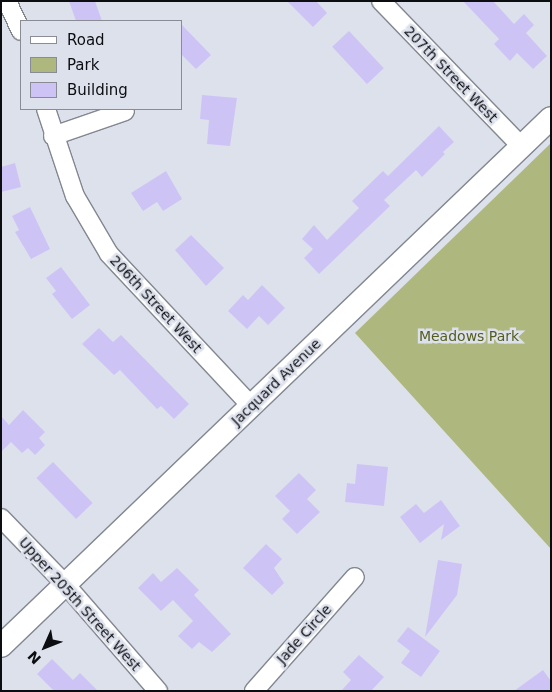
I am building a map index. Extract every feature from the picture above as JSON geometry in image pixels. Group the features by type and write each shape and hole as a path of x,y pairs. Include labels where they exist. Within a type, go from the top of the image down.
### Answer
{"street":[{"path":"7,1 20,29"},
{"name":"207th Street West","path":"381,1 521,146"},
{"name":"206th Street West","path":"46,110 53,136 75,196 109,254 251,406"},
{"path":"53,136 125,111"},
{"name":"Jacquard Avenue","path":"1,646 551,118"},
{"name":"Upper 205th Street West","path":"1,518 65,584 158,691"},
{"name":"Jade Circle","path":"254,691 355,577"}],"green space":[{"name":"Meadows Park","path":"551,143 551,549 355,333"}],"building":[{"path":"69,1 95,1 102,20 76,20"},
{"path":"287,1 316,1 327,13 313,27"},
{"path":"463,1 493,1 514,24 524,14 534,25 526,33 547,56 533,69 517,53 510,61 494,44 499,39"},
{"path":"182,25 211,55 196,69 182,55"},
{"path":"349,31 384,68 367,84 332,47"},
{"path":"202,95 237,98 230,146 207,144 209,120 200,119"},
{"path":"439,126 454,142 443,152 445,154 422,177 416,170 384,200 390,206 319,274 304,258 313,249 302,239 314,225 327,240 359,208 352,201 383,171 388,176"},
{"path":"15,163 21,187 1,192 1,167"},
{"path":"166,171 182,199 163,211 157,202 143,211 131,193"},
{"path":"30,207 50,249 31,259 15,232 19,230 12,216"},
{"path":"191,235 224,268 206,286 175,250"},
{"path":"61,267 90,305 72,319 52,294 56,291 46,278"},
{"path":"262,285 285,308 268,325 259,316 247,329 228,311 243,295 248,300"},
{"path":"99,328 113,342 121,335 189,404 174,419 161,406 157,409 120,370 114,375 82,344"},
{"path":"23,410 45,432 39,438 45,445 35,455 28,448 22,453 11,442 1,452 1,416 9,425"},
{"path":"53,462 93,503 76,519 36,478"},
{"path":"357,464 388,467 384,506 345,502 347,483 355,484"},
{"path":"299,473 316,490 307,499 320,512 297,534 282,519 290,511 275,496"},
{"path":"441,500 460,526 441,540 444,524 420,543 400,517 416,504 424,513"},
{"path":"266,544 282,559 274,568 284,583 272,595 243,568"},
{"path":"438,560 462,564 457,595 425,637"},
{"path":"177,568 199,590 194,595 231,634 212,652 199,642 192,649 178,636 193,621 173,600 161,611 138,588 153,573 161,582"},
{"path":"408,627 440,651 421,677 401,663 410,651 397,641"},
{"path":"359,655 384,677 371,691 341,691 351,680 343,672"},
{"path":"52,659 73,680 80,673 98,691 54,691 37,674"},
{"path":"543,670 551,681 551,691 514,691"}]}
